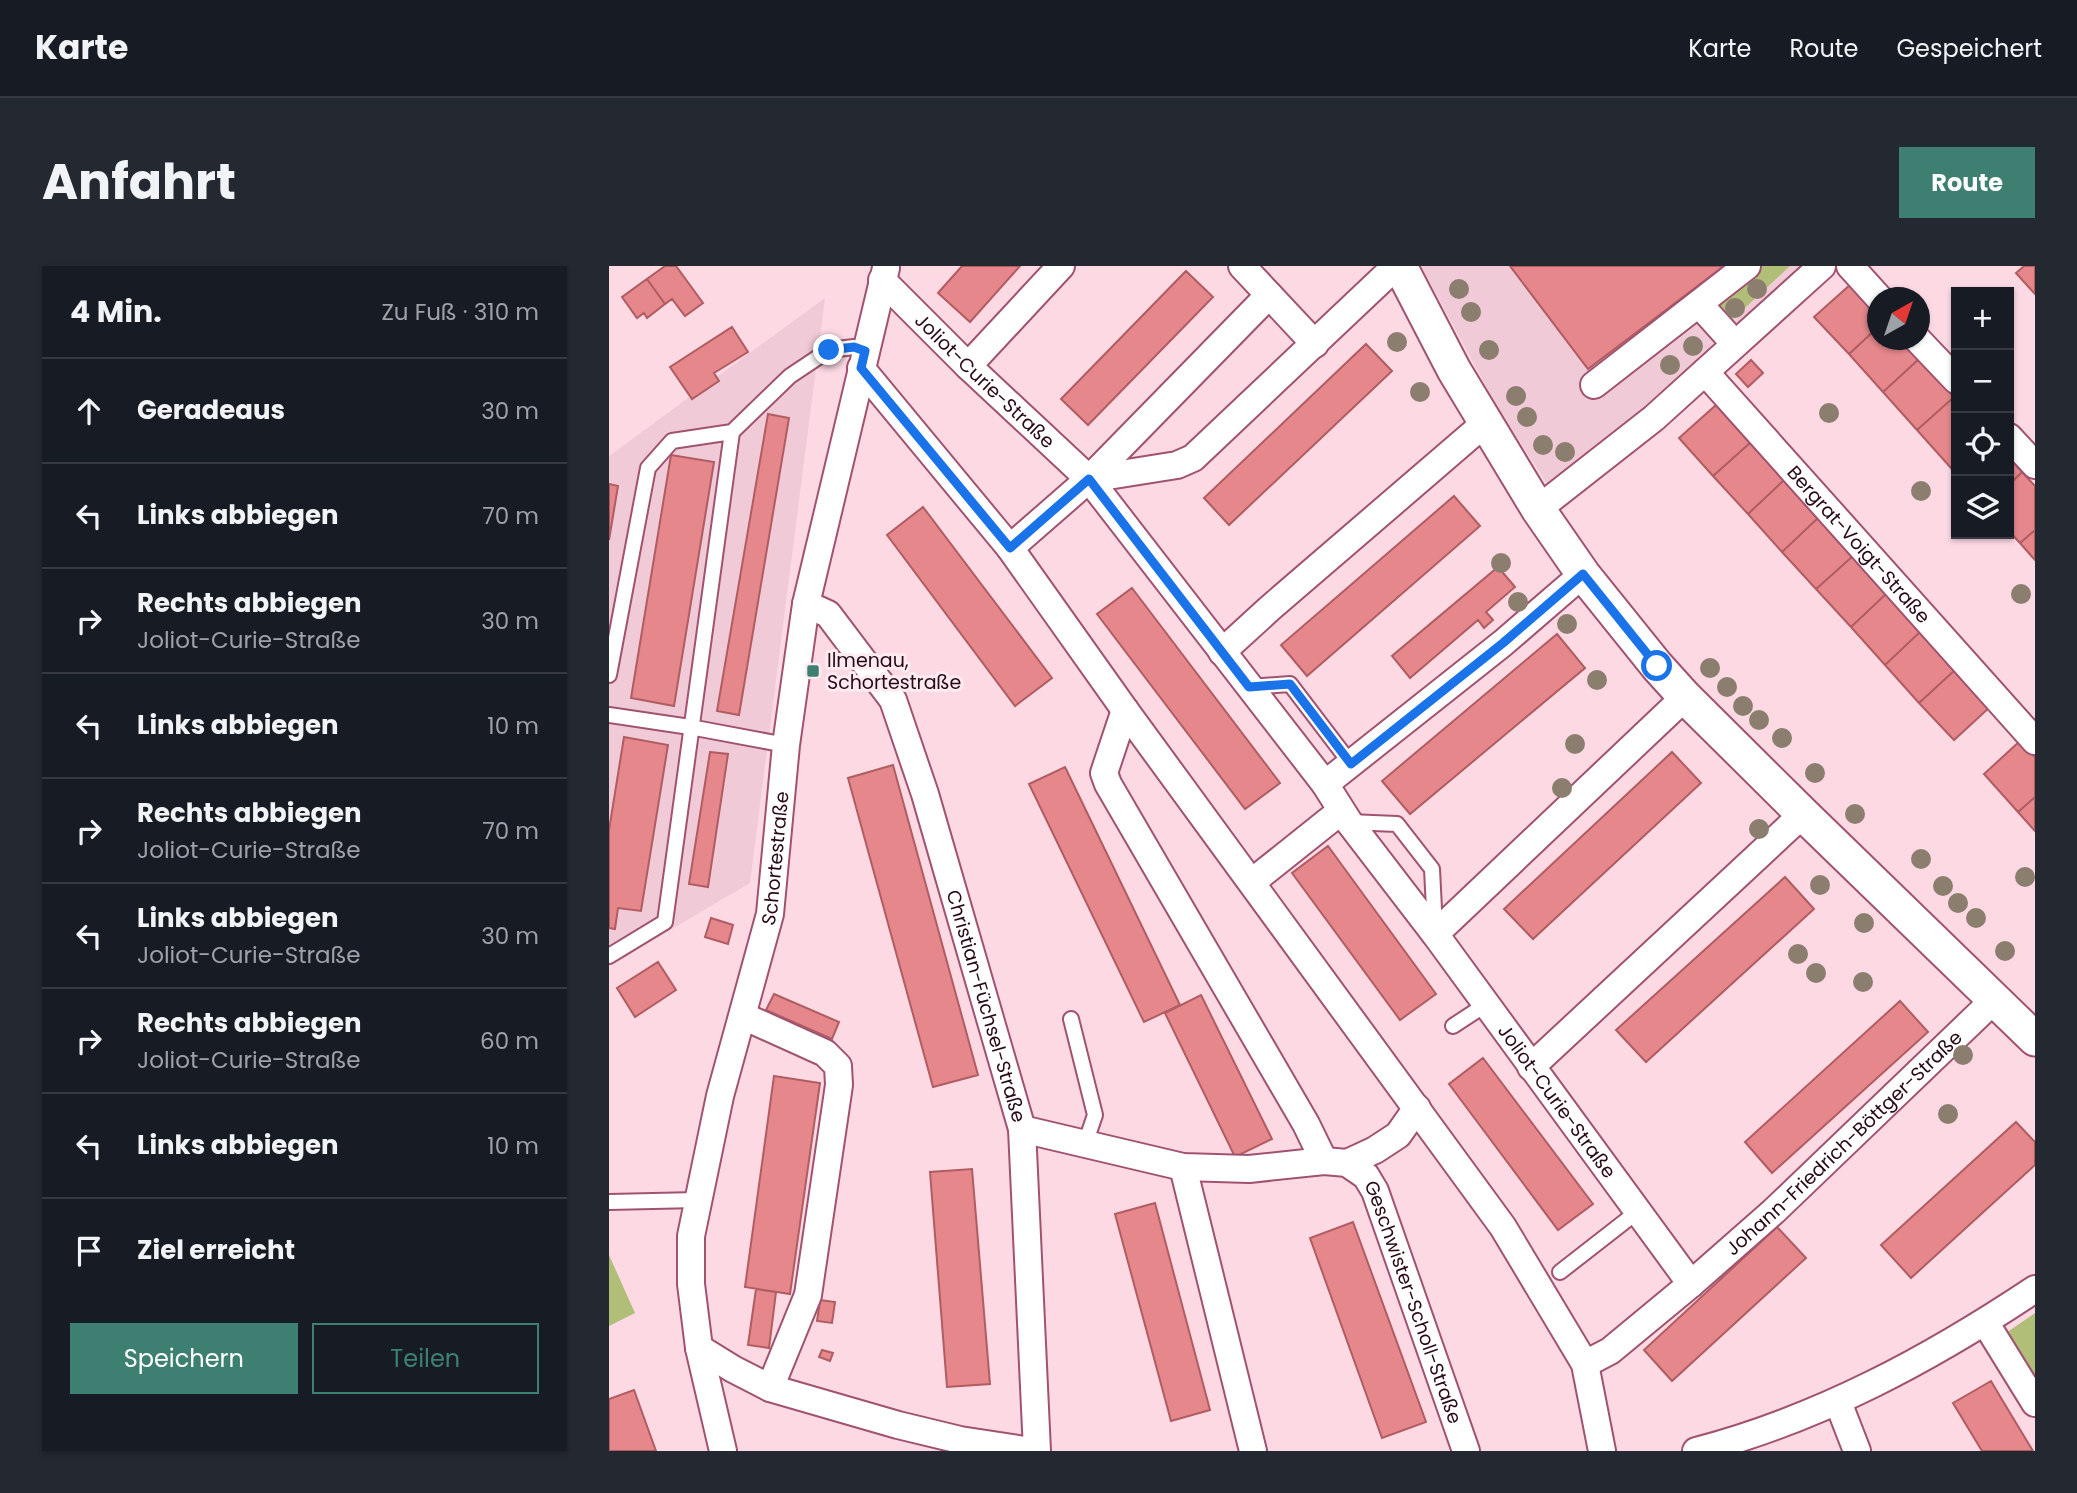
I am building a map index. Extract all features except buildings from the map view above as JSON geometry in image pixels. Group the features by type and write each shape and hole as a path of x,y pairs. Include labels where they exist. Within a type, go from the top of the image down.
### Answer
{"street":[{"path":"968,366 1061,266"},
{"path":"1242,266 1315,344"},
{"path":"1089,479 1177,465 1193,458 1398,266 1485,424 1538,509 1583,574 1685,697 2035,1039"},
{"path":"1594,385 1747,266"},
{"path":"1538,509 1654,418 1822,266"},
{"path":"1850,266 1869,287"},
{"name":"Joliot-Curie-Straße","path":"884,273 968,366 1089,479 1325,784 1345,816 1435,934 1691,1284"},
{"name":"Schortestraße","path":"720,1448 699,1348 691,1284 691,1236 720,1097 770,914 786,745 806,604 884,273"},
{"path":"1010,548 1089,479 1269,295"},
{"path":"1699,304 1735,344"},
{"path":"1928,350 1951,375"},
{"path":"863,360 1010,548 1125,710 1503,1227 1585,1364 1602,1451"},
{"name":"Bergrat-Voigt-Straße","path":"1705,372 2035,741"},
{"path":"1222,652 1485,424"},
{"path":"2014,442 2035,465"},
{"path":"1325,784 1503,643 1583,574"},
{"name":"Christian-Füchsel-Straße","path":"806,604 828,614 893,700 925,794 1022,1129 1037,1451"},
{"path":"1435,934 1685,697"},
{"path":"1125,710 1104,773 1108,784 1306,1124 1336,1162"},
{"path":"1531,1067 1803,814"},
{"path":"1252,882 1345,816"},
{"name":"Johann-Friedrich-Böttger-Straße","path":"1691,1284 1774,1211 1994,1000"},
{"path":"743,1016 825,1053 838,1066 839,1085 808,1296 770,1388"},
{"name":"Geschwister-Scholl-Straße","path":"1022,1129 1183,1167 1249,1169 1336,1162 1375,1150 1398,1135 1417,1108"},
{"name":"Geschwister-Scholl-Straße","path":"1336,1162 1366,1176 1375,1191 1466,1451"},
{"path":"1183,1167 1253,1451"},
{"path":"1585,1364 1610,1351 1691,1284"},
{"path":"1696,1451 1785,1423 1837,1402 1944,1347 2035,1289"},
{"path":"1985,1322 2035,1403"},
{"path":"699,1348 770,1388 960,1440 1031,1451"},
{"path":"1837,1402 1857,1451"}],"lane":[{"path":"609,675 648,468 672,441 732,432 790,376 829,350 854,347 863,360"},
{"path":"609,956 665,922 732,432"},
{"path":"1249,687 1290,684 1351,764"},
{"path":"609,715 786,745"},
{"path":"1345,816 1397,824 1432,869 1435,934"},
{"path":"1453,1026 1485,1004"},
{"path":"1071,1019 1095,1115 1085,1144"},
{"path":"609,1202 697,1199"},
{"path":"1560,1272 1637,1212"}],"shaded area":[{"path":"1421,266 1806,266 1673,391 1548,485 1499,410"},
{"path":"825,298 750,883 609,966 609,456"}],"green space":[{"path":"1762,266 1790,266 1733,319 1726,319 1718,307"},
{"path":"609,1255 635,1313 609,1326"},
{"path":"2035,1313 2035,1395 2000,1337"}],"place":[{"name":"Ilmenau, Schortestraße","path":"813,671"}],"route":[{"path":"829,350 854,347 865,351 861,368 1010,548 1089,479 1249,687 1290,684 1351,764 1503,643 1583,574 1657,666"}]}
